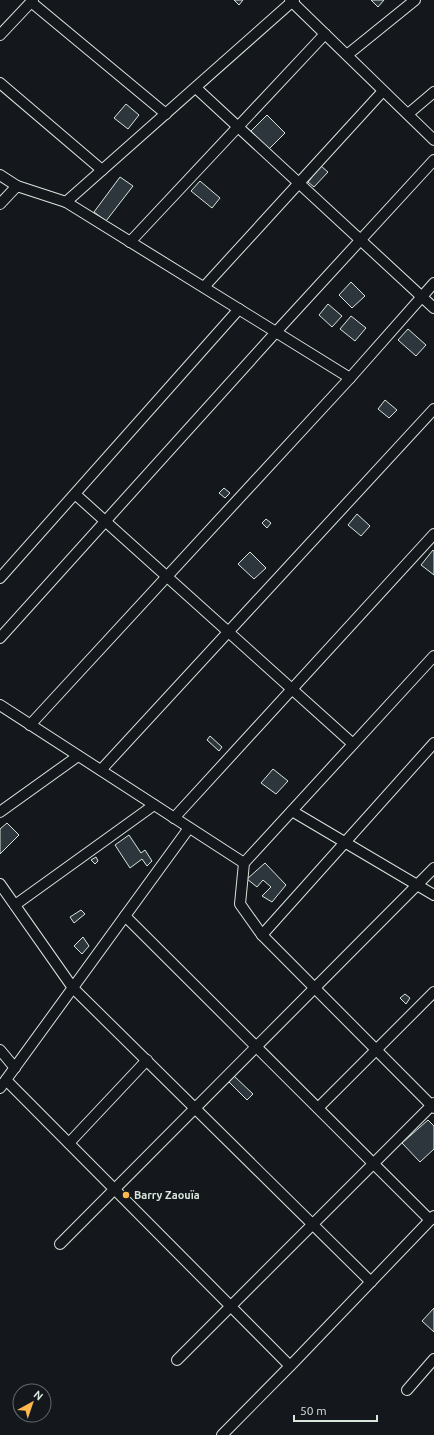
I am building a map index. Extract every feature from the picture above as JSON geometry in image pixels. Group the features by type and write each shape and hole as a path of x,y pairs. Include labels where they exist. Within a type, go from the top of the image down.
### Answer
{"street":[{"path":"347,55 415,0"},
{"path":"0,35 32,1 166,114"},
{"path":"66,202 196,88 292,1 434,140"},
{"path":"130,242 325,34"},
{"path":"0,84 102,170"},
{"path":"196,88 434,308"},
{"path":"204,288 383,91"},
{"path":"408,114 434,92"},
{"path":"0,638 276,332 434,160"},
{"path":"0,175 17,186 66,202 350,378"},
{"path":"0,204 17,186"},
{"path":"30,725 350,378 434,283"},
{"path":"0,578 239,309"},
{"path":"100,770 434,409"},
{"path":"75,494 353,744"},
{"path":"174,818 434,534"},
{"path":"177,1360 433,1106 262,935 240,904 244,863 434,656"},
{"path":"1,708 30,725 244,863"},
{"path":"262,935 434,743"},
{"path":"0,812 78,756"},
{"path":"15,905 154,805"},
{"path":"292,811 434,895"},
{"path":"189,828 3,1084 69,1144 290,1366"},
{"path":"60,1244 418,886 434,868"},
{"path":"0,884 73,988 371,1282"},
{"path":"125,916 374,1164 432,1218 222,1435"},
{"path":"318,1108 434,992"},
{"path":"0,1050 14,1068"},
{"path":"69,1144 147,1060"},
{"path":"407,1390 434,1359"}],"building":[{"path":"234,0 243,0 239,5"},
{"path":"371,0 384,0 378,7"},
{"path":"126,104 139,115 128,129 114,118"},
{"path":"267,115 285,133 269,149 251,131"},
{"path":"321,166 328,172 314,187 308,182"},
{"path":"120,177 133,186 106,221 94,212"},
{"path":"200,181 220,198 212,208 191,191"},
{"path":"351,282 365,296 352,308 339,295"},
{"path":"328,304 342,316 332,327 319,315"},
{"path":"351,316 366,328 355,341 340,329"},
{"path":"408,329 426,345 416,356 398,340"},
{"path":"385,400 397,410 389,418 378,409"},
{"path":"224,488 230,493 225,498 219,493"},
{"path":"357,514 370,526 361,536 348,525"},
{"path":"266,519 271,523 267,528 262,523"},
{"path":"433,550 434,551 434,575 421,565"},
{"path":"250,552 266,568 254,579 238,564"},
{"path":"210,736 222,747 219,751 207,740"},
{"path":"273,769 288,781 276,794 261,783"},
{"path":"7,823 19,835 0,854 0,829"},
{"path":"129,835 141,853 145,850 152,861 147,866 142,859 130,868 115,845"},
{"path":"96,857 98,861 95,864 91,860"},
{"path":"265,863 286,885 272,902 262,896 271,887 263,880 257,887 247,879"},
{"path":"81,910 85,914 74,923 70,917"},
{"path":"83,937 89,946 82,954 74,946"},
{"path":"405,994 410,998 406,1004 400,998"},
{"path":"234,1076 253,1094 247,1100 229,1082"},
{"path":"428,1120 434,1126 434,1149 420,1162 402,1143"},
{"path":"434,1308 434,1332 422,1321"}],"place":[{"name":"Barry Zaouïa","path":"126,1195"}]}
